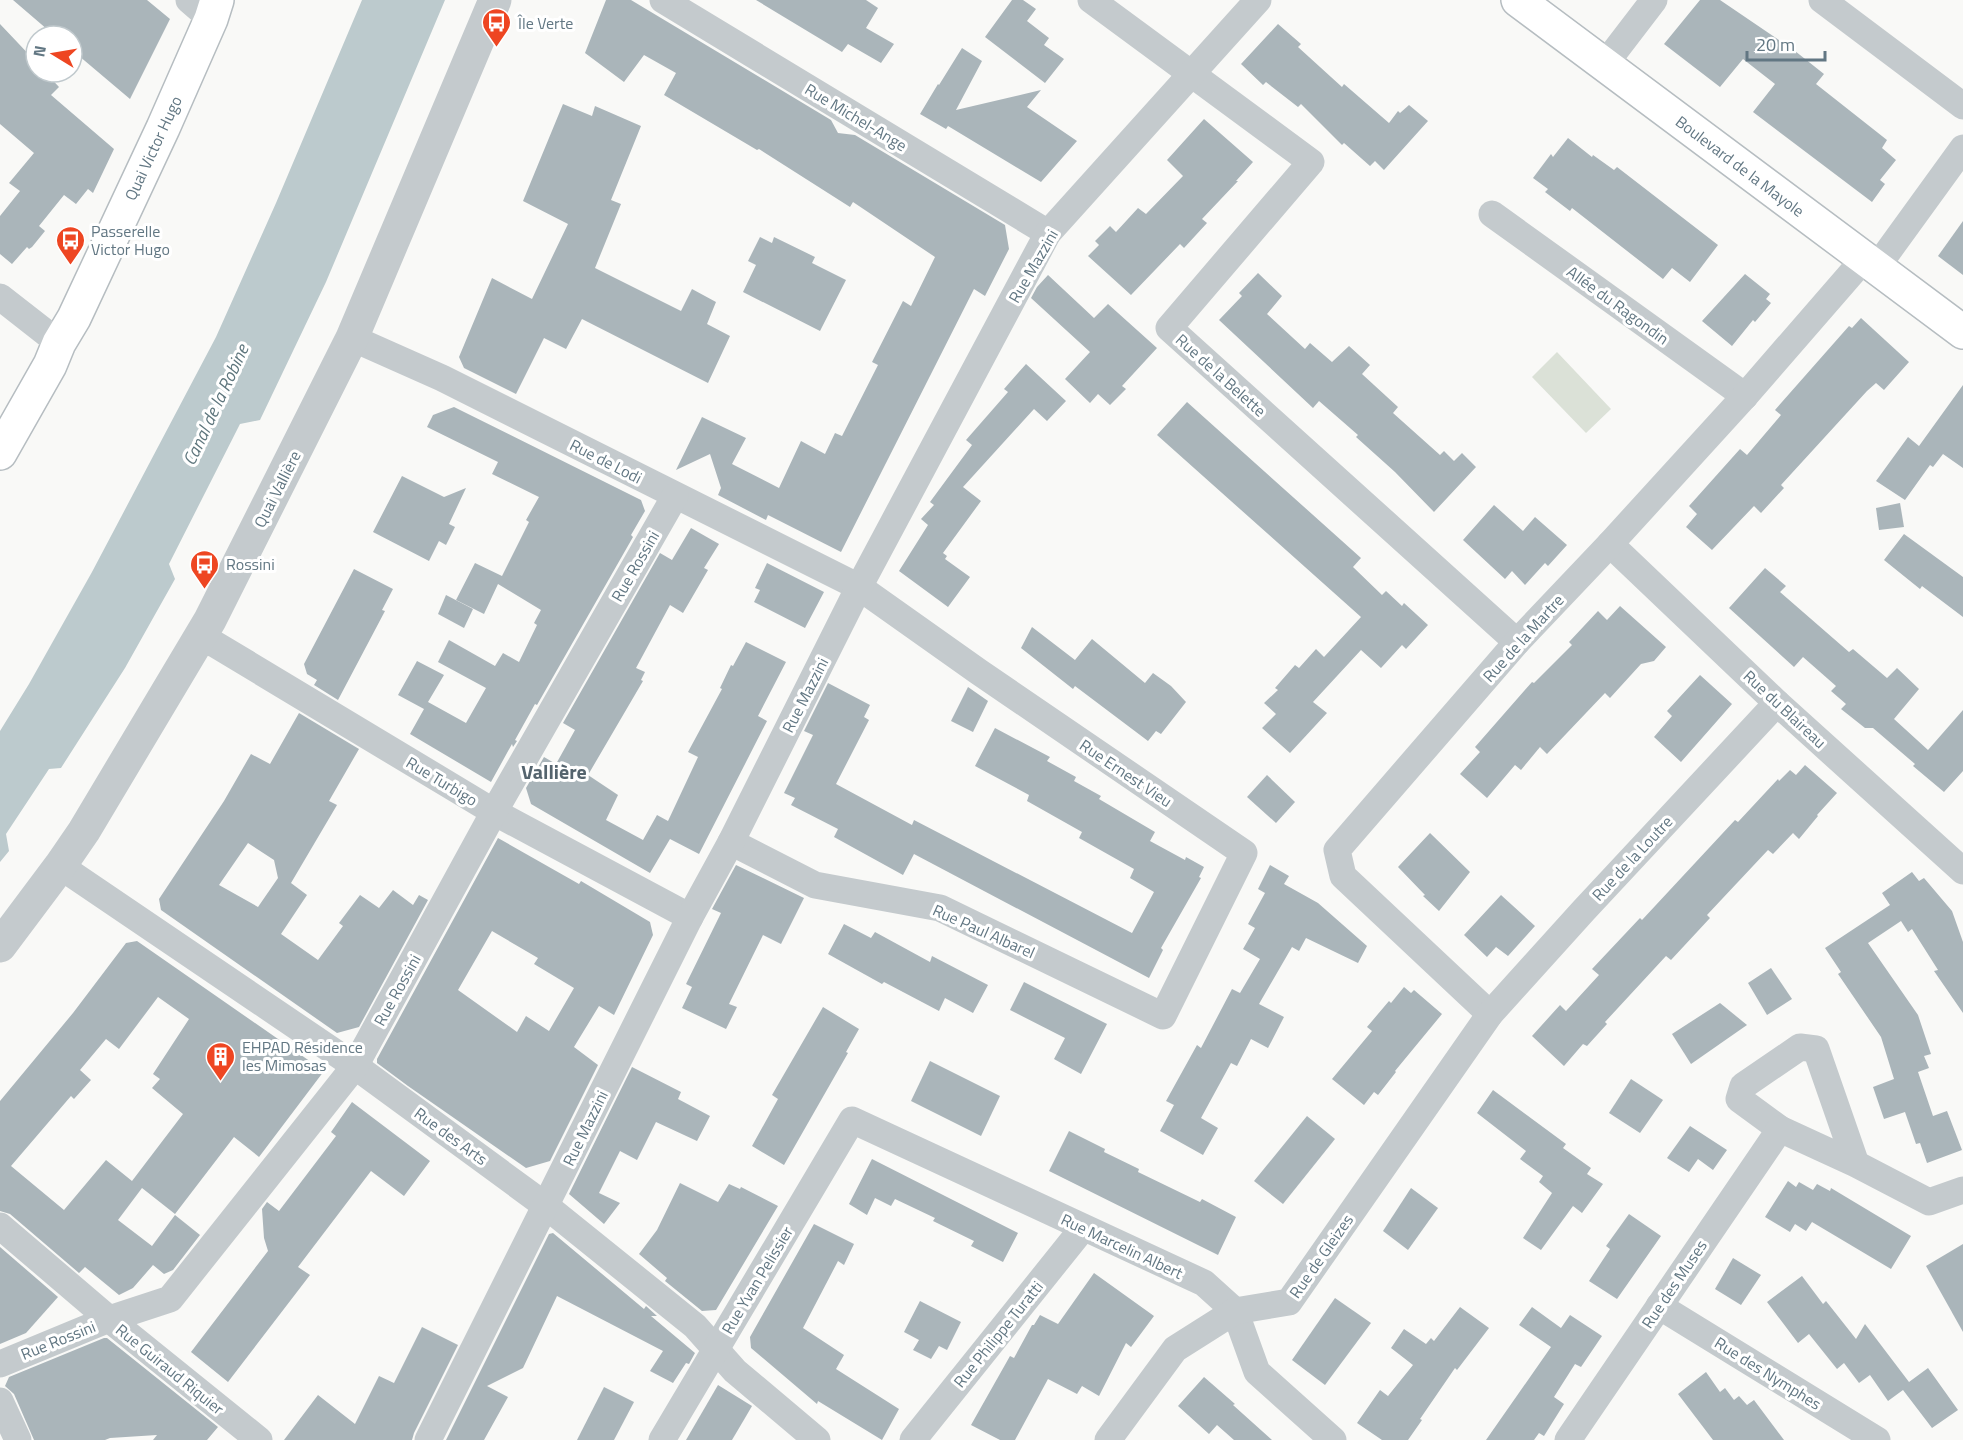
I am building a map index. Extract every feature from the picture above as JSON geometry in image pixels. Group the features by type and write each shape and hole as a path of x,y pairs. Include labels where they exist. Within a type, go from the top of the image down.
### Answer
{"main road":[{"name":"Boulevard de la Mayole","path":"1518,0 1963,332"},
{"name":"Quai Victor Hugo","path":"0,453 74,318 158,138 205,6"}],"street":[{"name":"Quai Vallière","path":"0,946 60,866 198,641 352,338 495,0"},
{"name":"Rue Michel-Ange","path":"663,0 1048,233"},
{"path":"1091,0 1192,75"},
{"name":"Rue Mazzini","path":"428,1440 690,917 731,842 859,587 1048,233 1258,0"},
{"path":"1605,64 1654,0"},
{"path":"1822,0 1963,105"},
{"name":"Rue de la Belette","path":"1192,75 1311,162 1169,328 1517,642"},
{"name":"Rue de la Martre","path":"1490,1014 1343,876 1337,850 1517,642 1870,264 1963,148"},
{"name":"Allée du Ragondin","path":"1492,214 1745,396"},
{"path":"0,297 59,343"},
{"name":"Rue de Lodi","path":"352,338 412,364 859,587"},
{"name":"Rue Rossini","path":"0,1364 109,1319 170,1299 355,1066 494,812 675,496"},
{"name":"Rue du Blaireau","path":"1610,544 1777,703 1963,871"},
{"name":"Rue Ernest Vieu","path":"859,587 1244,854 1163,1016"},
{"name":"Rue Turbigo","path":"198,641 213,643 494,812 690,917"},
{"name":"Rue de la Loutre","path":"1490,1014 1584,909 1777,703"},
{"name":"Rue Paul Albarel","path":"731,842 815,885 940,908 1163,1016"},
{"name":"Rue des Arts","path":"60,866 355,1066 546,1206 695,1326 717,1348 735,1371 817,1440"},
{"name":"Rue de Gleizes","path":"1108,1440 1175,1349 1234,1311 1289,1302 1490,1014"},
{"path":"1856,1164 1816,1049 1800,1047 1743,1086 1739,1099 1780,1129 1856,1164 1929,1202 1963,1190"},
{"name":"Rue Marcelin Albert","path":"852,1120 1204,1283 1234,1311 1257,1372 1333,1440"},
{"name":"Rue Yvan Pelissier","path":"662,1440 852,1120"},
{"name":"Rue des Muses","path":"1568,1440 1780,1129"},
{"name":"Rue Guiraud Riquier","path":"0,1226 109,1319 259,1440"},
{"name":"Rue Philippe Turatti","path":"913,1440 1083,1228"},
{"name":"Rue des Nymphes","path":"1659,1306 1877,1440"},
{"path":"0,1401 18,1440"}],"shaded area":[{"path":"1557,352 1611,409 1586,433 1532,377"}],"water":[{"name":"Canal de la Robine","path":"362,0 445,0 326,282 260,420 240,424 169,564 175,579 125,668 61,768 49,769 6,834 9,851 0,862 0,731 92,572 216,337"}],"building":[{"path":"13,0 147,0 170,19 130,99 84,60 84,24 41,24"},
{"path":"606,0 631,0 831,120 838,133 855,135 1005,225 1009,249 985,296 974,289 841,552 768,515 766,520 718,495 721,488 710,454 676,470 702,417 746,438 732,464 779,488 801,441 825,454 835,433 842,436 878,365 872,362 903,301 911,306 935,257 853,202 850,207 759,149 757,150 664,95 676,73 644,55 624,82 585,53"},
{"path":"756,0 866,0 878,8 866,28 894,44 881,63 848,44 842,52"},
{"path":"1012,0 1023,0 1036,9 1027,21 1049,38 1044,45 1064,59 1045,83 985,37"},
{"path":"1700,0 1720,0 1795,51 1824,74 1816,84 1887,140 1882,148 1896,160 1880,180 1885,184 1872,202 1753,112 1775,84 1743,59 1720,87 1664,44"},
{"path":"0,24 24,49 24,84 56,84 59,87 51,95 114,149 93,193 88,189 76,204 64,195 39,226 45,231 32,247 29,249 27,247 12,264 0,254 0,216 20,191 9,183 34,153 0,124"},
{"path":"1278,24 1301,44 1298,47 1342,87 1344,84 1389,123 1398,111 1400,113 1409,105 1428,121 1384,170 1375,161 1370,166 1344,143 1342,145 1301,104 1298,107 1266,82 1263,85 1241,64"},
{"path":"962,48 982,61 956,110 1041,90 1027,107 1077,141 1041,182 948,126 946,129 920,114"},
{"path":"563,104 592,116 595,106 641,126 611,200 621,204 595,268 681,311 692,289 716,302 707,324 730,336 708,383 582,319 566,349 544,338 516,394 464,368 459,357 492,278 532,299 568,224 523,201"},
{"path":"1204,119 1253,162 1202,219 1207,223 1184,248 1180,244 1131,295 1088,256 1099,245 1095,241 1110,226 1116,232 1138,208 1146,214 1183,176 1167,160"},
{"path":"1568,138 1592,157 1593,155 1614,170 1617,167 1718,245 1690,282 1672,268 1663,279 1572,208 1570,211 1545,192 1548,189 1533,178 1551,154 1553,157"},
{"path":"1963,221 1963,275 1938,256"},
{"path":"760,237 772,243 774,237 815,257 812,263 846,280 820,331 743,292 756,265 748,261"},
{"path":"1258,273 1282,296 1267,314 1305,349 1310,343 1332,362 1349,346 1370,365 1362,374 1398,407 1393,413 1440,455 1444,451 1454,461 1462,453 1476,467 1434,512 1395,472 1356,437 1358,435 1319,401 1313,408 1219,320 1242,296 1239,293"},
{"path":"1745,274 1770,294 1766,299 1771,303 1755,322 1753,320 1732,346 1702,321"},
{"path":"1048,275 1094,318 1108,304 1157,348 1122,386 1126,389 1110,405 1098,394 1090,403 1065,379 1090,352 1031,298"},
{"path":"1861,318 1909,362 1884,390 1876,383 1867,391 1781,485 1784,488 1761,513 1754,506 1712,550 1686,527 1697,514 1689,506 1740,449 1747,455 1781,415 1775,410 1849,326 1852,328"},
{"path":"1026,364 1066,401 1047,421 1034,409 963,487 981,501 943,553 947,556 945,559 970,577 948,607 899,571 928,525 921,519 934,505 930,502 972,445 966,440 1008,392 1004,389"},
{"path":"1963,385 1963,468 1943,454 1933,467 1930,465 1905,500 1876,481 1908,437 1919,446"},
{"path":"1187,402 1361,558 1353,567 1382,595 1386,591 1402,606 1404,603 1428,625 1406,649 1402,645 1381,668 1361,650 1313,702 1327,713 1290,753 1262,728 1276,714 1264,703 1278,690 1275,688 1295,665 1299,668 1316,649 1324,657 1361,617 1157,435"},
{"path":"454,407 641,500 645,511 631,535 633,537 537,705 535,704 515,740 517,741 513,747 512,744 491,782 410,734 424,709 398,695 417,661 444,675 428,702 466,723 486,688 438,662 449,640 495,666 503,653 519,662 537,625 534,623 541,610 498,584 484,614 456,600 475,563 502,576 529,522 526,520 539,497 492,474 498,462 427,427 433,415"},
{"path":"402,476 444,497 466,488 449,524 455,527 446,545 439,541 429,561 373,532"},
{"path":"1900,503 1904,527 1879,530 1876,508"},
{"path":"1494,505 1523,531 1535,517 1567,545 1548,566 1545,563 1525,585 1512,571 1505,579 1463,540"},
{"path":"691,528 719,544 704,568 708,570 683,613 670,605 636,668 645,672 641,680 643,681 588,775 618,795 606,820 643,840 657,815 668,821 698,757 688,752 722,689 720,688 731,665 733,666 746,642 786,662 758,716 767,721 699,854 670,839 650,873 531,804 526,788 544,757 556,764 575,730 563,723 660,553 672,560"},
{"path":"1904,534 1963,577 1963,617 1922,586 1920,589 1884,560"},
{"path":"767,563 824,592 805,628 754,602 760,590 755,588"},
{"path":"1765,568 1786,586 1780,592 1849,652 1853,649 1887,678 1897,668 1919,689 1894,719 1928,750 1963,710 1963,771 1944,792 1873,728 1865,728 1841,709 1846,704 1831,691 1836,686 1803,657 1794,667 1729,608"},
{"path":"354,569 393,589 382,610 385,611 338,700 314,685 317,680 307,674 304,664"},
{"path":"446,595 473,609 464,628 438,614"},
{"path":"1620,606 1666,647 1654,661 1641,664 1610,698 1605,693 1547,754 1540,747 1521,770 1515,765 1487,798 1460,774 1480,752 1475,747 1532,682 1534,683 1572,645 1569,642 1598,611 1607,620"},
{"path":"1032,627 1075,660 1092,639 1145,683 1153,673 1171,686 1186,702 1161,734 1156,731 1148,741 1075,686 1073,689 1021,648"},
{"path":"1700,675 1732,704 1681,762 1654,737 1672,716 1667,711"},
{"path":"828,683 870,705 864,717 869,720 836,784 912,825 914,820 1132,933 1154,892 1130,878 1134,869 1079,838 1082,832 1027,801 1029,795 975,766 995,728 1050,757 1047,761 1076,777 1074,781 1101,796 1099,799 1155,832 1150,841 1185,860 1186,857 1204,867 1199,877 1201,878 1161,948 1163,950 1149,978 914,854 903,875 834,837 838,829 791,805 795,798 784,793 813,735 804,731"},
{"path":"968,687 988,701 973,732 951,721"},
{"path":"299,713 359,749 329,801 337,805 291,883 307,895 281,934 318,960 343,926 339,923 360,895 379,908 393,890 413,905 419,895 428,900 359,1027 337,1033 161,910 159,899 224,801 251,754 270,764","holes":["248,843 274,860 278,878 258,907 219,885"]},
{"path":"1805,765 1837,793 1799,839 1793,833 1773,854 1768,850 1707,915 1710,918 1671,960 1666,956 1605,1022 1607,1024 1587,1046 1583,1044 1564,1066 1532,1036 1560,1005 1566,1011 1599,975 1592,969 1640,918 1642,920 1735,820 1738,822 1778,779 1779,781 1790,770 1796,775"},
{"path":"1267,775 1295,802 1276,823 1247,797"},
{"path":"1430,833 1470,872 1439,911 1398,867"},
{"path":"498,838 579,884 581,881 650,922 653,935 614,1015 599,1006 574,1047 598,1065 550,1161 526,1168 408,1086 377,1063 377,1059","holes":["492,931 538,958 534,964 574,988 549,1031 526,1016 517,1032 458,990"]},
{"path":"736,865 804,898 781,944 763,935 729,1004 737,1007 726,1029 682,1008 692,987 686,984 721,913 712,909"},
{"path":"1270,865 1289,876 1284,884 1318,903 1367,946 1358,963 1306,938 1299,951 1292,947 1259,1004 1284,1017 1268,1048 1251,1039 1237,1066 1231,1063 1201,1118 1218,1128 1203,1155 1160,1131 1174,1105 1166,1101 1197,1045 1201,1048 1232,989 1240,993 1260,959 1243,949 1255,928 1248,924 1265,893 1258,889"},
{"path":"1912,872 1919,881 1924,878 1952,911 1963,942 1963,1013 1934,971 1938,970 1912,929 1908,932 1901,921 1868,943 1918,1015 1931,1054 1924,1056 1929,1068 1918,1072 1933,1116 1947,1111 1962,1150 1927,1163 1920,1143 1916,1144 1905,1112 1884,1119 1873,1087 1894,1079 1881,1037 1838,974 1841,972 1825,948 1890,905 1882,893"},
{"path":"1501,895 1535,926 1508,956 1496,947 1487,957 1464,935"},
{"path":"844,924 871,938 875,932 930,962 932,956 988,985 973,1013 945,998 939,1011 884,982 882,984 828,954"},
{"path":"137,941 324,1071 259,1157 234,1137 175,1214 142,1188 118,1220 152,1246 175,1215 200,1235 173,1270 164,1274 153,1265 133,1288 119,1295 85,1267 79,1273 10,1214 0,1211 0,1101 73,1013 126,943","holes":["158,997 189,1019 153,1074 160,1079 152,1088 183,1114 132,1181 106,1160 64,1210 11,1166 71,1096 74,1099 91,1080 80,1070 106,1039 119,1049"]},
{"path":"1771,968 1792,999 1767,1015 1748,983"},
{"path":"1024,982 1107,1024 1081,1074 1054,1059 1065,1038 1010,1010"},
{"path":"1404,987 1411,993 1414,990 1442,1014 1378,1095 1374,1092 1364,1105 1332,1079 1372,1031 1367,1027"},
{"path":"1720,1003 1747,1025 1691,1064 1672,1034"},
{"path":"823,1007 859,1029 846,1052 848,1053 784,1165 752,1146 778,1099 772,1095"},
{"path":"930,1061 1000,1096 981,1136 911,1101"},
{"path":"632,1067 681,1092 678,1099 710,1116 697,1141 656,1122 637,1160 620,1151 599,1193 620,1203 604,1224 569,1194"},
{"path":"1631,1079 1663,1100 1640,1133 1609,1113"},
{"path":"1493,1090 1566,1144 1563,1148 1591,1168 1587,1174 1603,1184 1582,1213 1573,1206 1541,1250 1523,1238 1552,1193 1539,1182 1543,1176 1520,1159 1526,1151 1477,1113"},
{"path":"352,1102 430,1161 404,1196 371,1171 298,1267 310,1275 228,1382 191,1352 268,1251 264,1238 262,1209 267,1202 279,1211 336,1136 331,1132"},
{"path":"1307,1116 1335,1139 1283,1204 1254,1181"},
{"path":"1690,1126 1727,1150 1713,1170 1698,1159 1689,1172 1667,1158"},
{"path":"1069,1131 1139,1169 1138,1172 1200,1202 1202,1199 1236,1217 1218,1255 1049,1171"},
{"path":"872,1159 1018,1233 1003,1262 971,1246 974,1241 933,1221 935,1218 895,1199 891,1206 875,1198 867,1215 849,1204"},
{"path":"1788,1181 1796,1187 1799,1182 1813,1190 1817,1184 1830,1191 1831,1188 1911,1236 1891,1269 1812,1222 1806,1231 1795,1224 1790,1232 1765,1217"},
{"path":"680,1183 718,1202 729,1184 740,1189 741,1187 778,1206 716,1310 702,1311 665,1281 667,1278 639,1254 657,1230"},
{"path":"1411,1188 1438,1208 1408,1250 1383,1231"},
{"path":"1629,1214 1661,1236 1617,1299 1589,1281 1610,1249 1606,1246"},
{"path":"814,1224 854,1244 844,1265 838,1261 803,1328 844,1355 836,1369 899,1409 882,1440 818,1401 817,1404 751,1348 750,1337"},
{"path":"553,1233 644,1309 646,1306 657,1316 651,1316 695,1353 673,1383 650,1371 663,1351 557,1296 523,1368 487,1386 508,1397 484,1440 446,1440 549,1234"},
{"path":"1963,1244 1963,1332 1926,1266"},
{"path":"0,1247 58,1297 26,1333 0,1344"},
{"path":"1733,1258 1761,1275 1741,1305 1715,1289"},
{"path":"1094,1273 1154,1316 1131,1347 1126,1343 1099,1396 1082,1386 1077,1394 1048,1379 1015,1440 1000,1440 971,1425 1010,1356 1014,1358 1040,1315 1058,1324"},
{"path":"1802,1276 1823,1304 1826,1301 1856,1339 1865,1324 1909,1382 1928,1368 1958,1410 1932,1428 1903,1390 1888,1401 1870,1375 1859,1383 1844,1363 1837,1369 1809,1334 1798,1343 1767,1302"},
{"path":"1335,1298 1371,1323 1325,1385 1292,1360"},
{"path":"920,1301 961,1322 947,1350 939,1346 931,1359 913,1350 919,1340 904,1332"},
{"path":"1460,1307 1489,1328 1457,1370 1455,1368 1408,1440 1382,1440 1357,1423 1380,1390 1388,1396 1413,1365 1391,1348 1404,1329 1426,1344 1431,1338 1434,1341"},
{"path":"1532,1307 1561,1328 1570,1315 1602,1336 1581,1367 1575,1364 1554,1397 1564,1404 1544,1436 1539,1433 1534,1440 1486,1440 1551,1347 1519,1325"},
{"path":"422,1327 458,1345 412,1440 284,1440 318,1395 355,1424 379,1376 394,1383"},
{"path":"107,1338 218,1427 207,1440 153,1440 157,1435 105,1440 34,1440 14,1394 5,1386 9,1377"},
{"path":"1706,1372 1720,1392 1725,1388 1734,1400 1739,1396 1747,1405 1754,1400 1784,1440 1713,1440 1678,1394"},
{"path":"1204,1377 1272,1440 1234,1440 1217,1425 1209,1434 1178,1406"},
{"path":"718,1385 752,1406 732,1440 686,1440"},
{"path":"604,1387 634,1402 614,1440 577,1440"}],"place":[{"name":"Île Verte","path":"497,48"},
{"name":"Passerelle Victor Hugo","path":"70,266"},
{"name":"Rossini","path":"205,590"},
{"name":"EHPAD Résidence les Mimosas","path":"221,1082"}],"district":[{"name":"Vallière","path":"554,772"}]}
